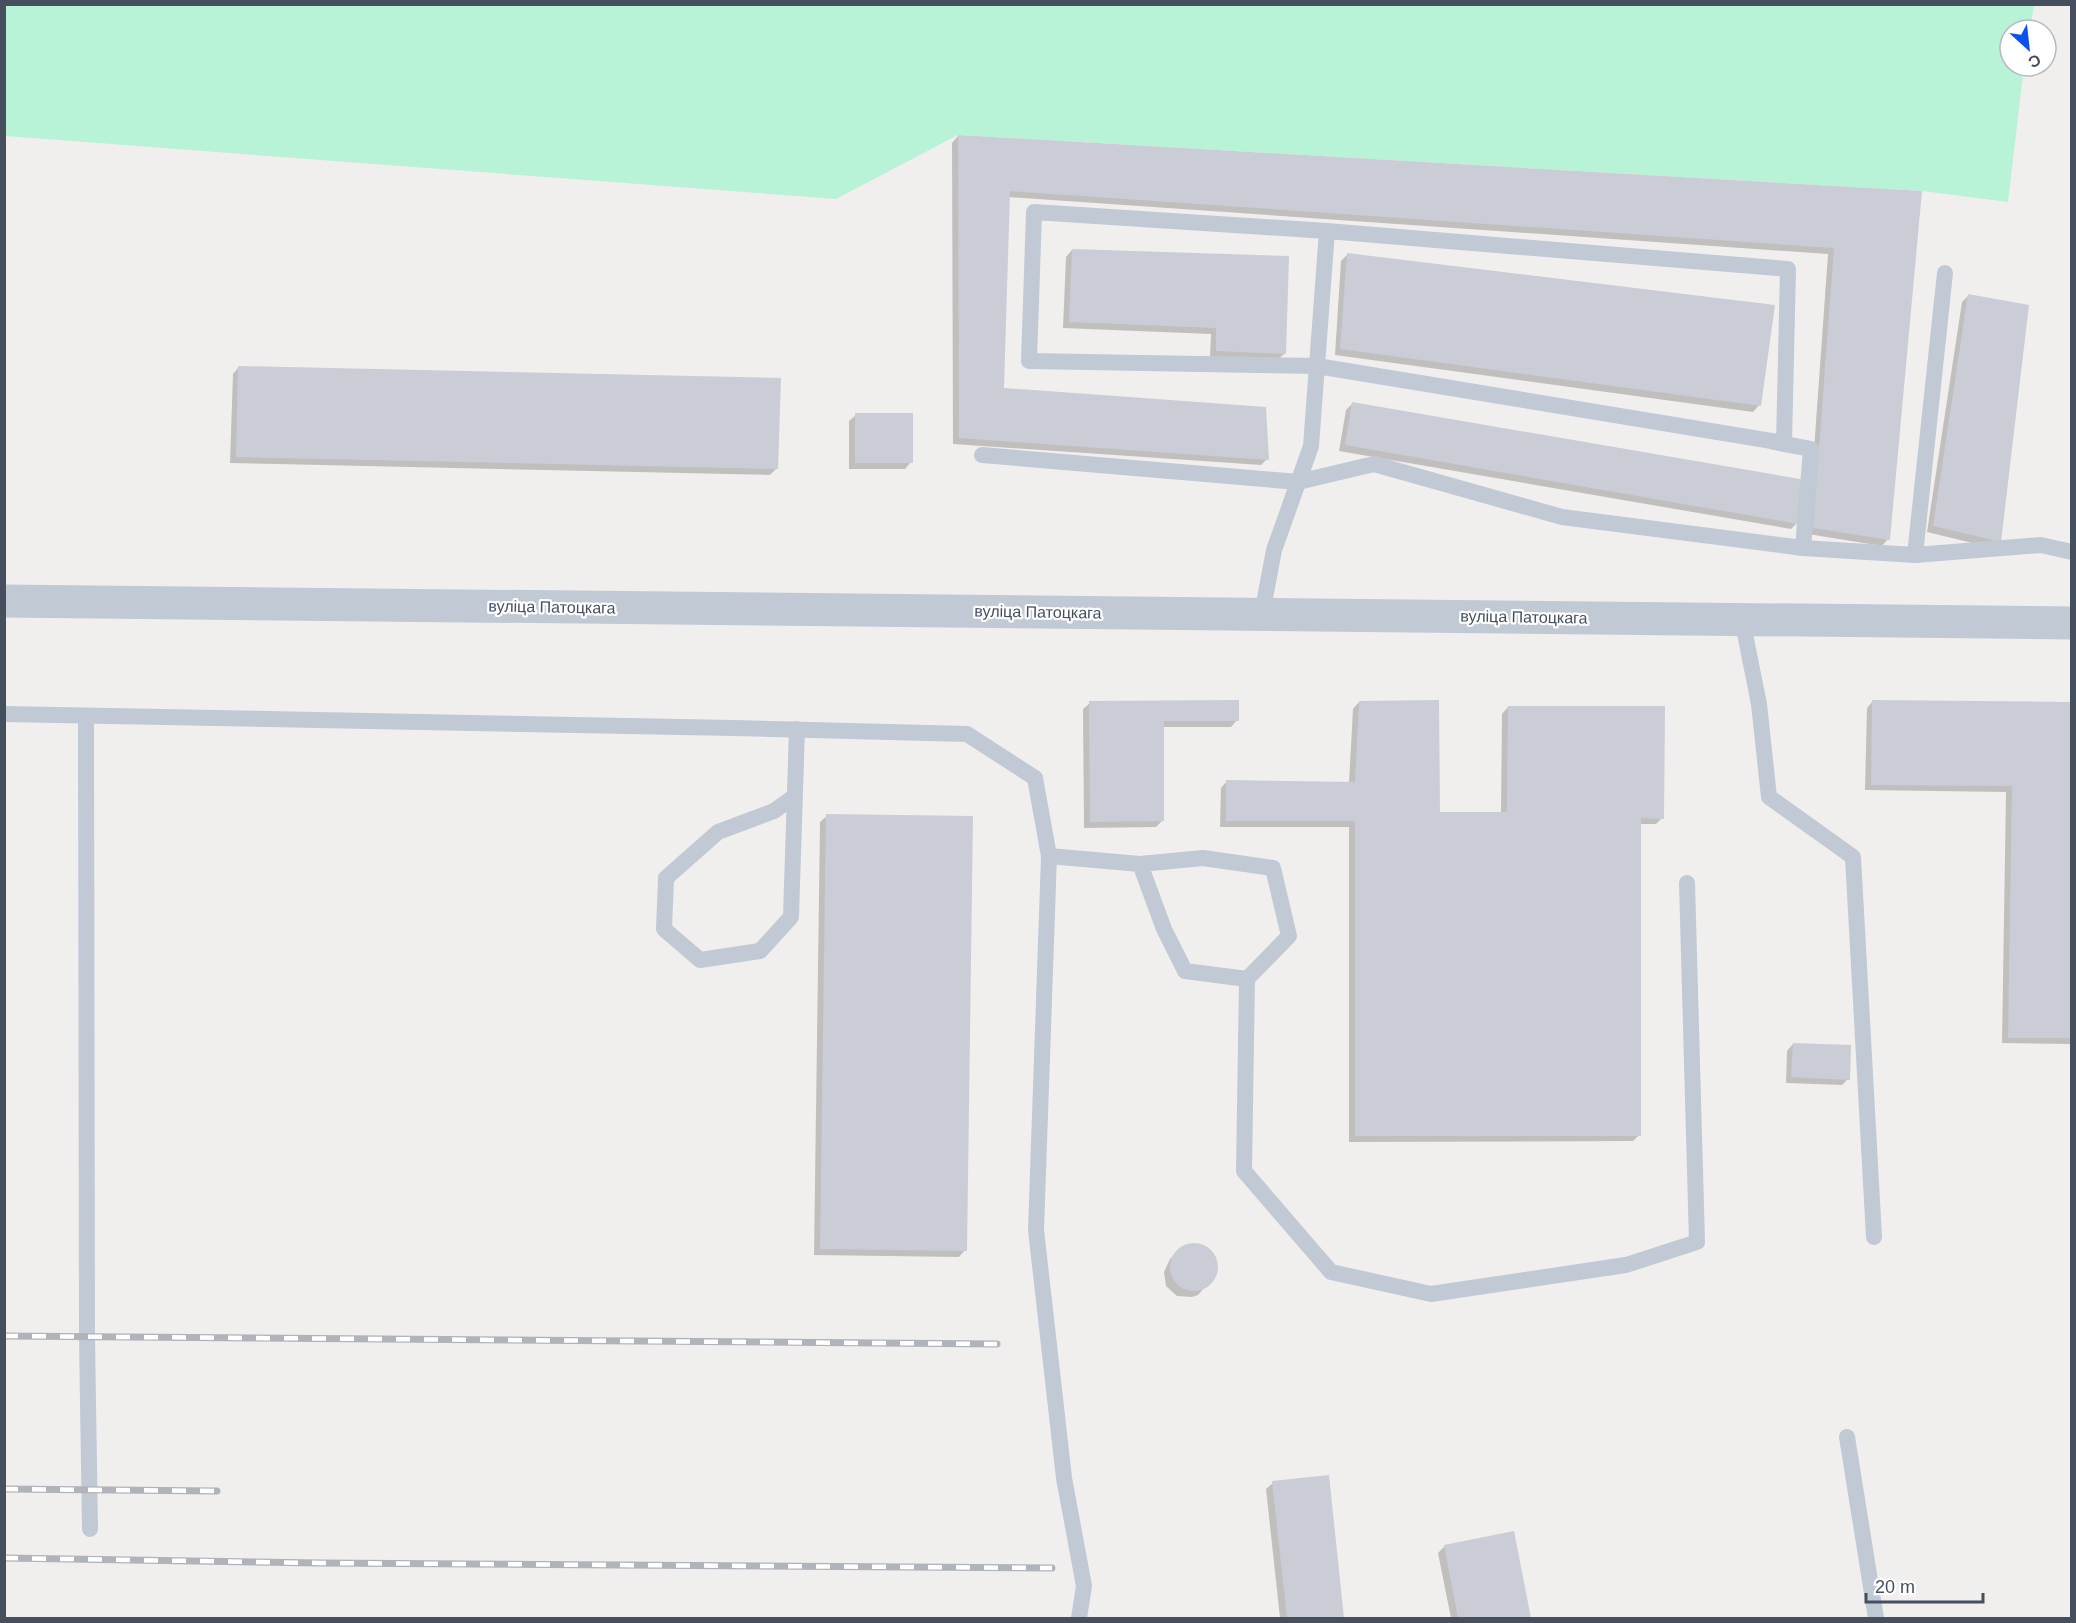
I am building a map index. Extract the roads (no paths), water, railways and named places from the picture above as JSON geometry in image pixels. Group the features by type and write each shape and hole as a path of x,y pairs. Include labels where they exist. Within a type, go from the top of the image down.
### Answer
{"street":[{"name":"вуліца Патоцкага","path":"4,601 2072,623"}],"lane":[{"path":"1774,442 1784,443 1788,269 1327,231 1034,212 1029,361 1317,366 1811,449 1803,548"},
{"path":"1262,614 1274,550 1311,446 1327,231"},
{"path":"1915,555 1945,273"},
{"path":"981,455 1298,482 1374,464 1563,517 1803,548 1915,555 2041,544 2072,552"},
{"path":"1742,619 1759,704 1769,797 1853,858 1874,1237"},
{"path":"4,714 967,734 1035,778 1049,856 1036,1230 1064,1479 1084,1586 1079,1618"},
{"path":"86,716 87,1337 90,1529"},
{"path":"795,796 774,811 718,832 666,878 664,929 700,960 760,951 791,917 795,796 797,729"},
{"path":"1049,856 1140,864 1203,858 1273,868 1289,936 1247,979 1244,1171 1331,1272 1431,1294 1626,1265 1697,1242 1687,883"},
{"path":"1140,864 1164,929 1185,971 1247,979"},
{"path":"1847,1437 1876,1618"}],"railway":[{"path":"4,1336 997,1344"},
{"path":"4,1489 217,1491"},
{"path":"4,1558 321,1563 1052,1568"}]}
